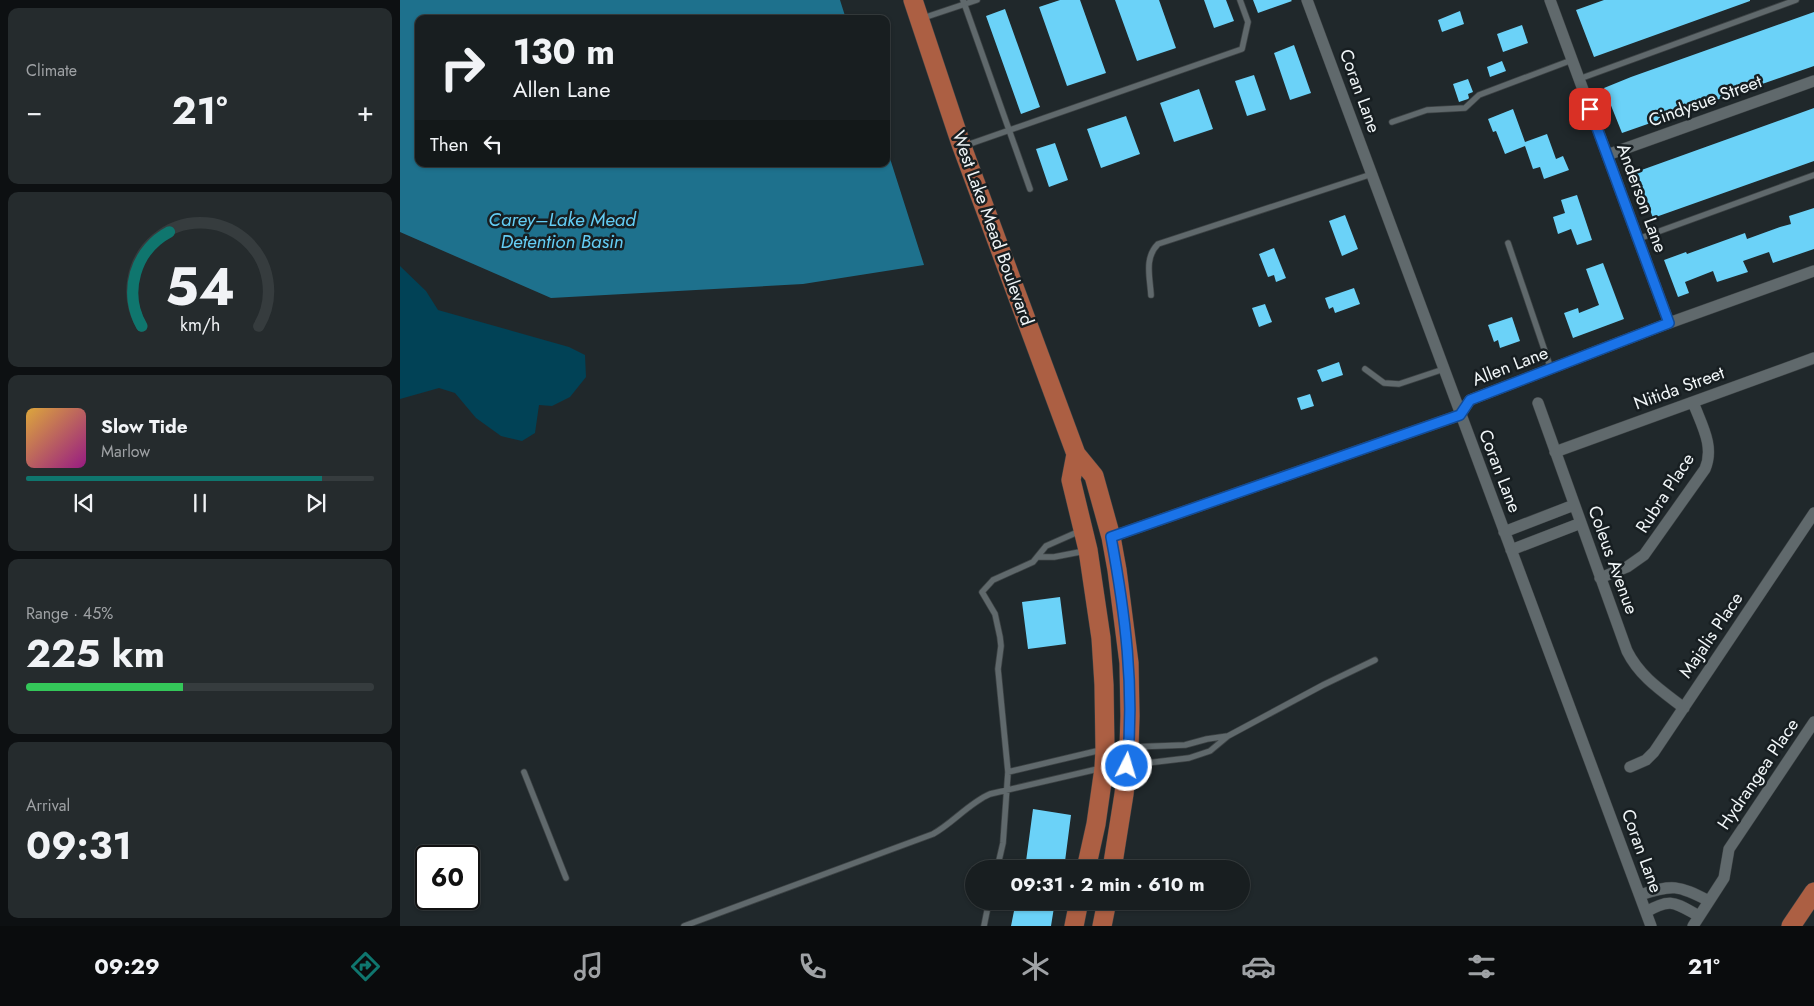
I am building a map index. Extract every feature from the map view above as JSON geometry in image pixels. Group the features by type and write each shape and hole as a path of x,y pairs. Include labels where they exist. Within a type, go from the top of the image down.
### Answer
{"main road":[{"name":"West Lake Mead Boulevard","path":"913,0 962,146 1076,454 1094,476 1111,537 1129,663 1130,716 1128,756 1113,860"},
{"path":"1076,454 1071,480 1088,550 1101,638 1104,684 1104,768 1096,824 1088,860"},
{"path":"1105,749 1128,756"},
{"path":"1104,768 1128,756"},
{"path":"1791,926 1814,892"},
{"path":"1074,926 1077,910"},
{"path":"1102,926 1105,910"}],"street":[{"name":"Coran Lane","path":"1307,0 1651,926"},
{"name":"Anderson Lane","path":"1553,1 1572,60 1669,323"},
{"name":"Cindysue Street","path":"1607,155 1814,81"},
{"name":"Allen Lane","path":"1111,537 1460,415 1470,400 1669,323 1814,271"},
{"name":"Nitida Street","path":"1555,452 1814,358"},
{"name":"Rubra Place","path":"1600,578 1627,568 1644,555 1705,469 1710,455 1709,444 1693,402"},
{"name":"Coleus Avenue","path":"1538,403 1600,578 1632,661 1646,679 1684,708"},
{"path":"1504,532 1574,505"},
{"name":"Majalis Place","path":"1630,767 1646,760 1654,752 1814,513"},
{"path":"1511,550 1581,523"},
{"name":"Hydrangea Place","path":"1696,921 1724,878 1729,849 1814,722"},
{"path":"1640,895 1673,886 1685,889 1709,901"},
{"path":"1646,912 1660,904 1670,902 1684,908 1696,921"}],"lane":[{"path":"919,20 964,2 977,0"},
{"path":"962,146 1242,49 1248,22 1240,0"},
{"path":"1579,79 1796,0"},
{"path":"964,2 1030,189"},
{"path":"1392,122 1426,110 1465,108 1479,95 1572,60"},
{"path":"1151,295 1149,262 1151,251 1158,244 1372,174"},
{"path":"1638,239 1814,175"},
{"path":"1508,243 1551,369"},
{"path":"1365,369 1384,383 1399,384 1444,368"},
{"path":"999,860 1003,843 1008,772 998,669 1001,646 995,614 982,592 993,580 1033,562 1046,546 1084,529"},
{"path":"1038,557 1054,557 1088,550"},
{"path":"1128,756 1189,758 1210,752 1228,736 1374,660"},
{"path":"1128,756 1185,745 1207,738 1228,736"},
{"path":"1008,772 1105,749"},
{"path":"684,926 933,834 948,826 979,798 1104,768"},
{"path":"524,772 566,878"},
{"path":"984,926 987,910"}],"shaded area":[{"path":"400,266 426,291 438,310 569,347 585,355 586,377 570,397 552,406 539,405 535,433 522,441 501,436 476,418 455,393 439,388 400,399"}],"water":[{"name":"Carey–Lake Mead Detention Basin","path":"400,0 840,0 845,15 415,15 415,167 890,167 890,159 924,265 803,284 551,298 400,232"}],"building":[{"path":"1060,0 1080,0 1106,73 1067,86 1039,7"},
{"path":"1115,0 1159,0 1176,48 1137,61"},
{"path":"1204,0 1226,0 1234,21 1214,28"},
{"path":"1253,0 1291,0 1292,1 1258,13"},
{"path":"1604,0 1750,1 1594,57 1576,10"},
{"path":"1005,9 1040,107 1021,114 986,16"},
{"path":"1460,11 1464,24 1442,32 1438,20"},
{"path":"1814,12 1814,66 1622,133 1604,88"},
{"path":"1522,25 1528,43 1503,52 1497,34"},
{"path":"1294,45 1311,93 1290,100 1274,53"},
{"path":"1502,61 1506,71 1490,77 1487,67"},
{"path":"1254,75 1266,110 1247,116 1235,81"},
{"path":"1468,79 1473,92 1468,94 1468,99 1459,102 1453,84"},
{"path":"1199,89 1213,129 1174,142 1160,103"},
{"path":"1814,108 1814,161 1653,218 1636,172"},
{"path":"1513,109 1525,142 1547,134 1556,159 1563,156 1569,170 1544,179 1540,167 1533,169 1525,146 1505,154 1496,131 1493,132 1488,119"},
{"path":"1126,116 1140,154 1101,168 1087,129"},
{"path":"1055,143 1068,180 1049,187 1036,149"},
{"path":"1577,195 1592,240 1577,245 1571,229 1558,234 1553,217 1565,213 1561,200"},
{"path":"1814,208 1814,249 1773,263 1769,252 1743,261 1748,272 1717,282 1713,271 1685,282 1689,293 1678,297 1664,260 1686,252 1687,254 1745,233 1747,239 1791,224 1789,216"},
{"path":"1345,215 1358,249 1342,256 1329,221"},
{"path":"1274,248 1286,278 1276,282 1274,275 1268,277 1259,254"},
{"path":"1603,263 1624,319 1573,338 1564,313 1578,308 1579,313 1599,305 1586,269"},
{"path":"1354,288 1360,304 1335,313 1333,307 1329,309 1325,298"},
{"path":"1265,304 1272,322 1259,327 1252,308"},
{"path":"1512,317 1520,341 1500,348 1498,340 1494,342 1488,325"},
{"path":"1339,362 1343,375 1322,382 1317,370"},
{"path":"1310,394 1314,406 1301,410 1297,398"},
{"path":"1060,597 1066,644 1028,649 1022,602"},
{"path":"1033,809 1071,815 1065,860 1026,860"},
{"path":"1014,910 1054,910 1051,926 1011,926"}],"route":[{"path":"1127,766 1130,716 1129,663 1111,537 1460,415 1470,400 1669,323 1590,109"}]}
